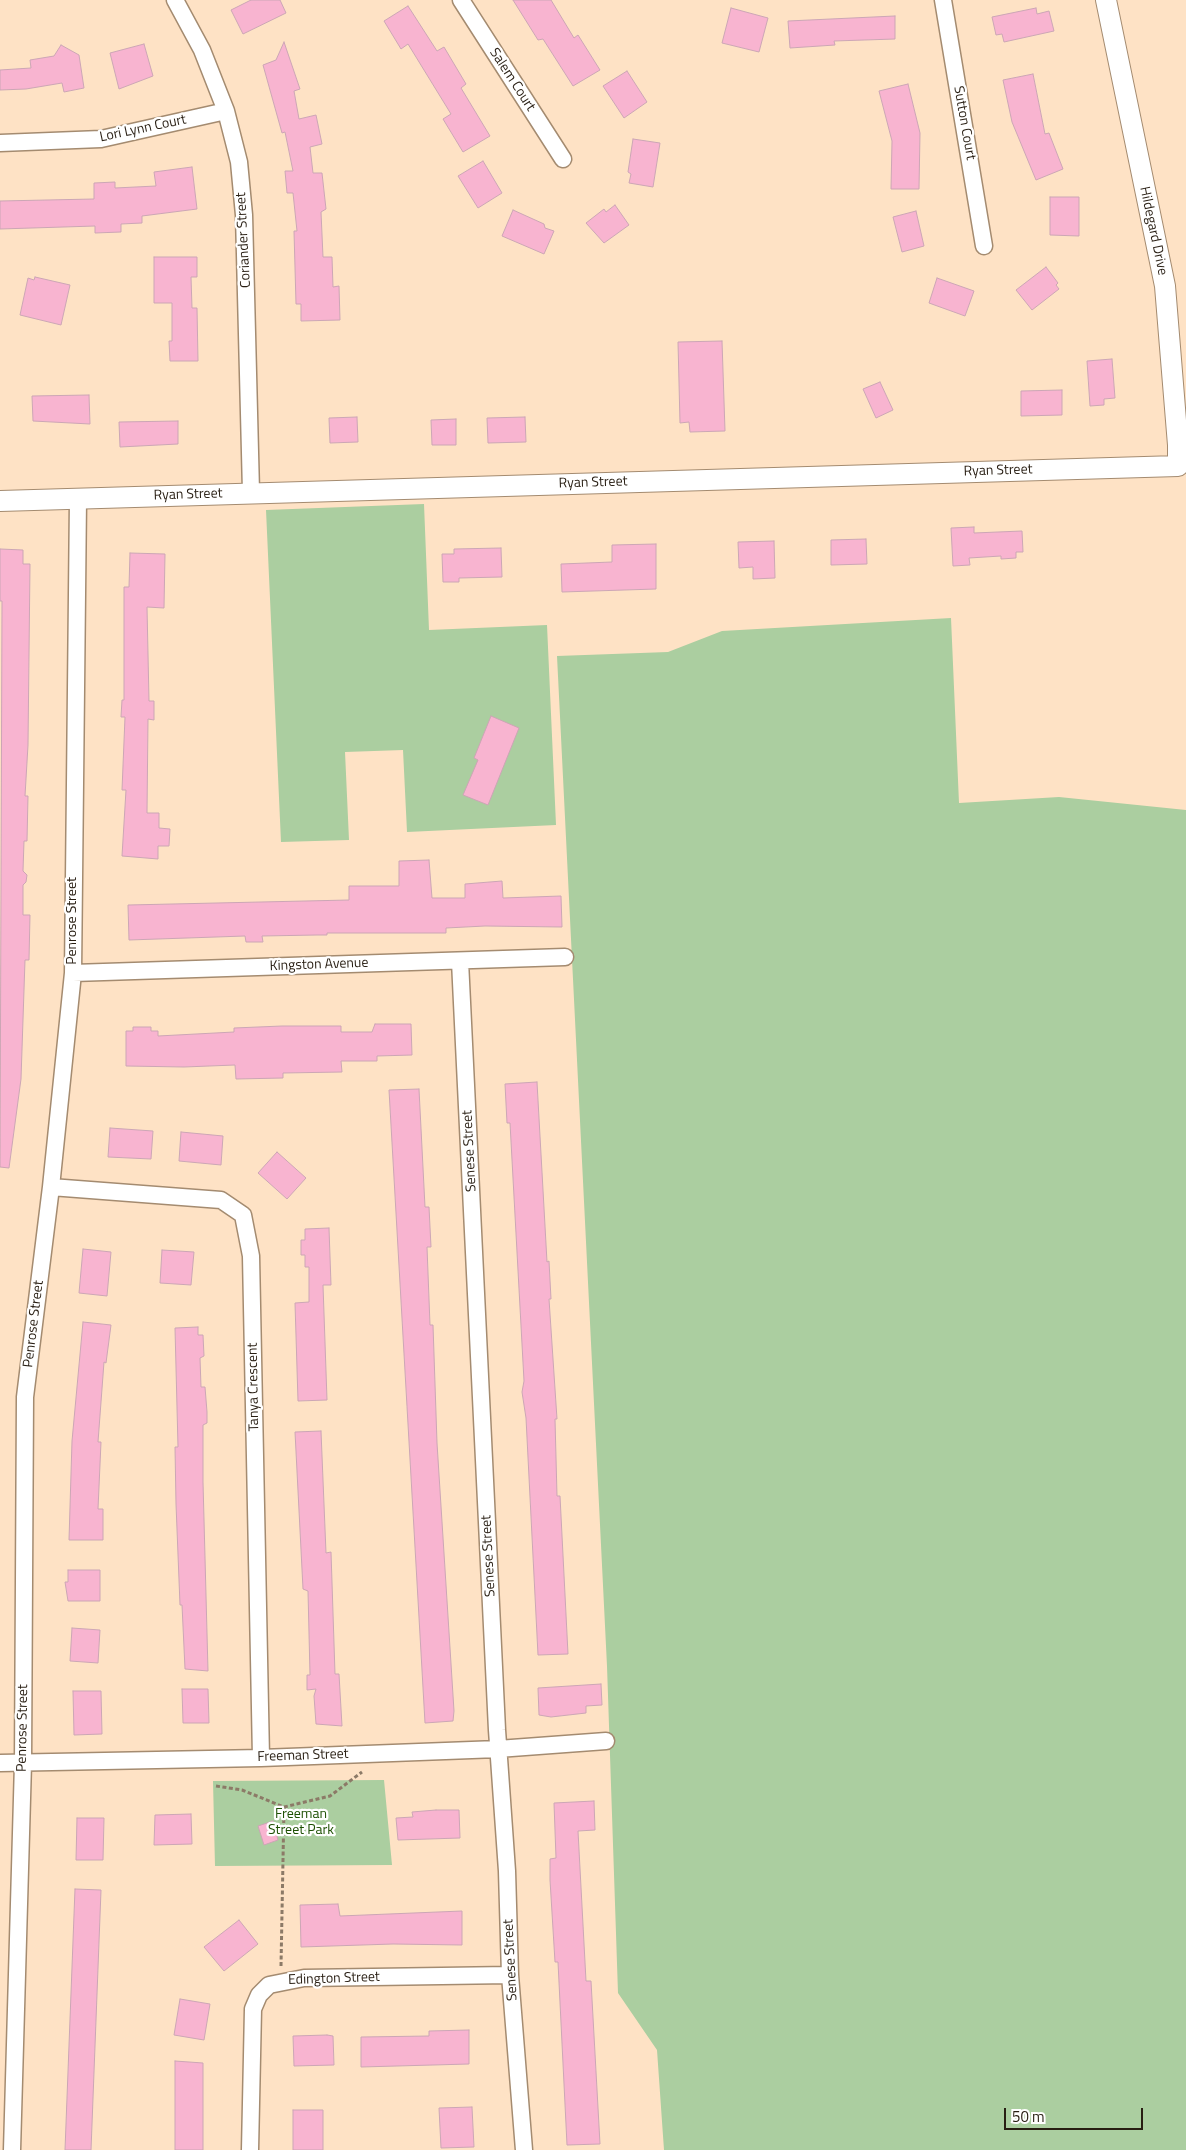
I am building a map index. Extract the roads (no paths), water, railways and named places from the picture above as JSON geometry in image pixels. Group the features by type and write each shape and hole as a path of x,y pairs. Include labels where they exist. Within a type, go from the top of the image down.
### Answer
{"street":[{"name":"Coriander Street","path":"175,0 202,50 226,111 239,162 244,215 251,492"},
{"name":"Salem Court","path":"461,0 563,159"},
{"name":"Sutton Court","path":"943,0 984,246"},
{"name":"Hildegard Drive","path":"1106,0 1165,286 1178,445 1182,466"},
{"name":"Lori Lynn Court","path":"0,143 101,139 226,111"},
{"name":"Ryan Street","path":"0,501 251,492 1182,466"},
{"name":"Penrose Street","path":"12,2150 23,1763 25,1398 51,1188 73,973 78,499"},
{"name":"Kingston Avenue","path":"73,973 565,957"},
{"name":"Senese Street","path":"460,961 510,1975 524,2150"},
{"name":"Tanya Crescent","path":"51,1188 221,1200 243,1215 251,1256 261,1758"},
{"name":"Freeman Street","path":"0,1763 261,1758 498,1750 606,1741"},
{"name":"Edington Street","path":"250,2150 253,2009 259,1995 269,1985 304,1978 510,1975"}],"park label":[{"name":"Freeman Street Park","path":"301,1824"}]}
